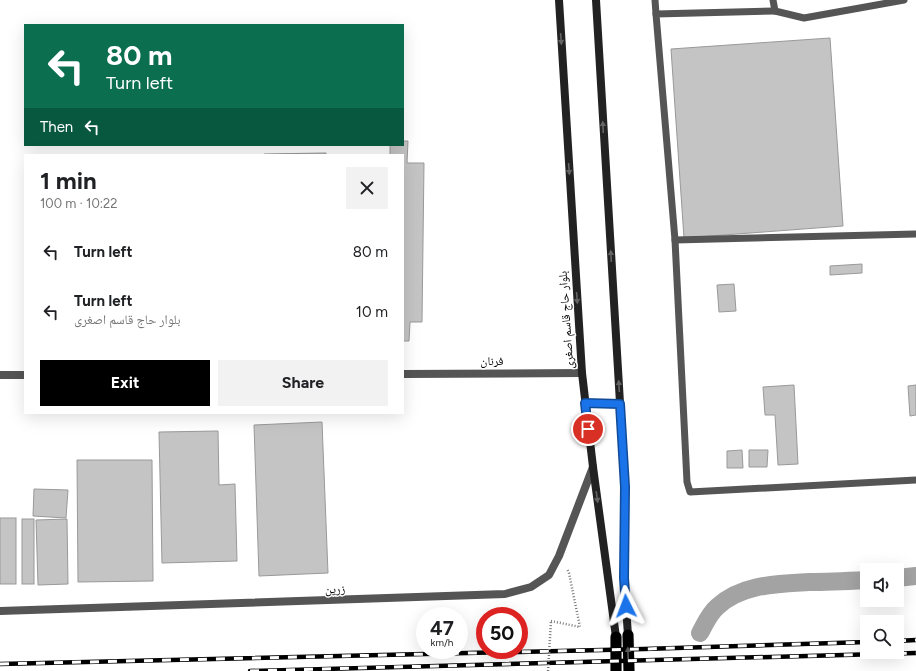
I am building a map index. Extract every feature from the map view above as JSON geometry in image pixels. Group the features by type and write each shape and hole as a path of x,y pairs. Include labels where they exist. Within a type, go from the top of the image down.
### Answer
{"highway":[{"path":"628,635 629,671"},
{"path":"616,636 616,671"}],"main road":[{"name":"بلوار حاج قاسم اصغری","path":"558,0 582,373 593,468 616,636"},
{"path":"596,0 625,487 624,578 628,635"},
{"path":"585,403 620,404"}],"street":[{"name":"فرنان","path":"404,374 582,373"},
{"path":"0,375 24,375"},
{"name":"زرین","path":"0,611 505,594 531,588 549,575 559,556 593,468"}],"lane":[{"path":"655,0 675,240 688,482 690,492 916,480"},
{"path":"773,0 776,11"},
{"path":"656,14 776,11 804,18 904,0"},
{"path":"675,240 916,234"}],"path":[{"path":"548,671 551,621 580,627 569,573 559,556"}],"building":[{"path":"830,38 843,226 684,238 671,49"},
{"path":"404,141 408,141 407,163 424,163 422,322 410,322 409,341 404,341 404,154 390,154 390,146 404,146"},
{"path":"326,153 326,154 264,154"},
{"path":"862,264 862,273 830,275 830,266"},
{"path":"734,284 736,311 719,312 717,285"},
{"path":"794,385 798,464 778,465 775,415 765,415 763,387"},
{"path":"916,385 916,415 910,416 908,386"},
{"path":"322,422 328,573 259,576 254,425"},
{"path":"218,431 219,485 235,484 237,561 162,563 159,432"},
{"path":"742,450 743,468 727,468 727,451"},
{"path":"749,450 768,450 767,467 749,467"},
{"path":"77,460 152,460 153,581 78,582"},
{"path":"34,489 68,490 66,518 33,516"},
{"path":"0,518 16,518 16,584 0,584"},
{"path":"22,519 34,519 34,584 22,584"},
{"path":"67,519 68,584 38,585 36,520"}],"waterway":[{"path":"904,577 916,576"},
{"path":"700,633 709,616 717,607 727,599 748,590 772,585 860,580"}],"railway":[{"path":"904,641 916,640"},
{"path":"0,664 644,649 860,642"},
{"path":"250,671 916,653"}],"route":[{"path":"588,429 585,403 620,404 625,487 624,578 626,606"}]}
